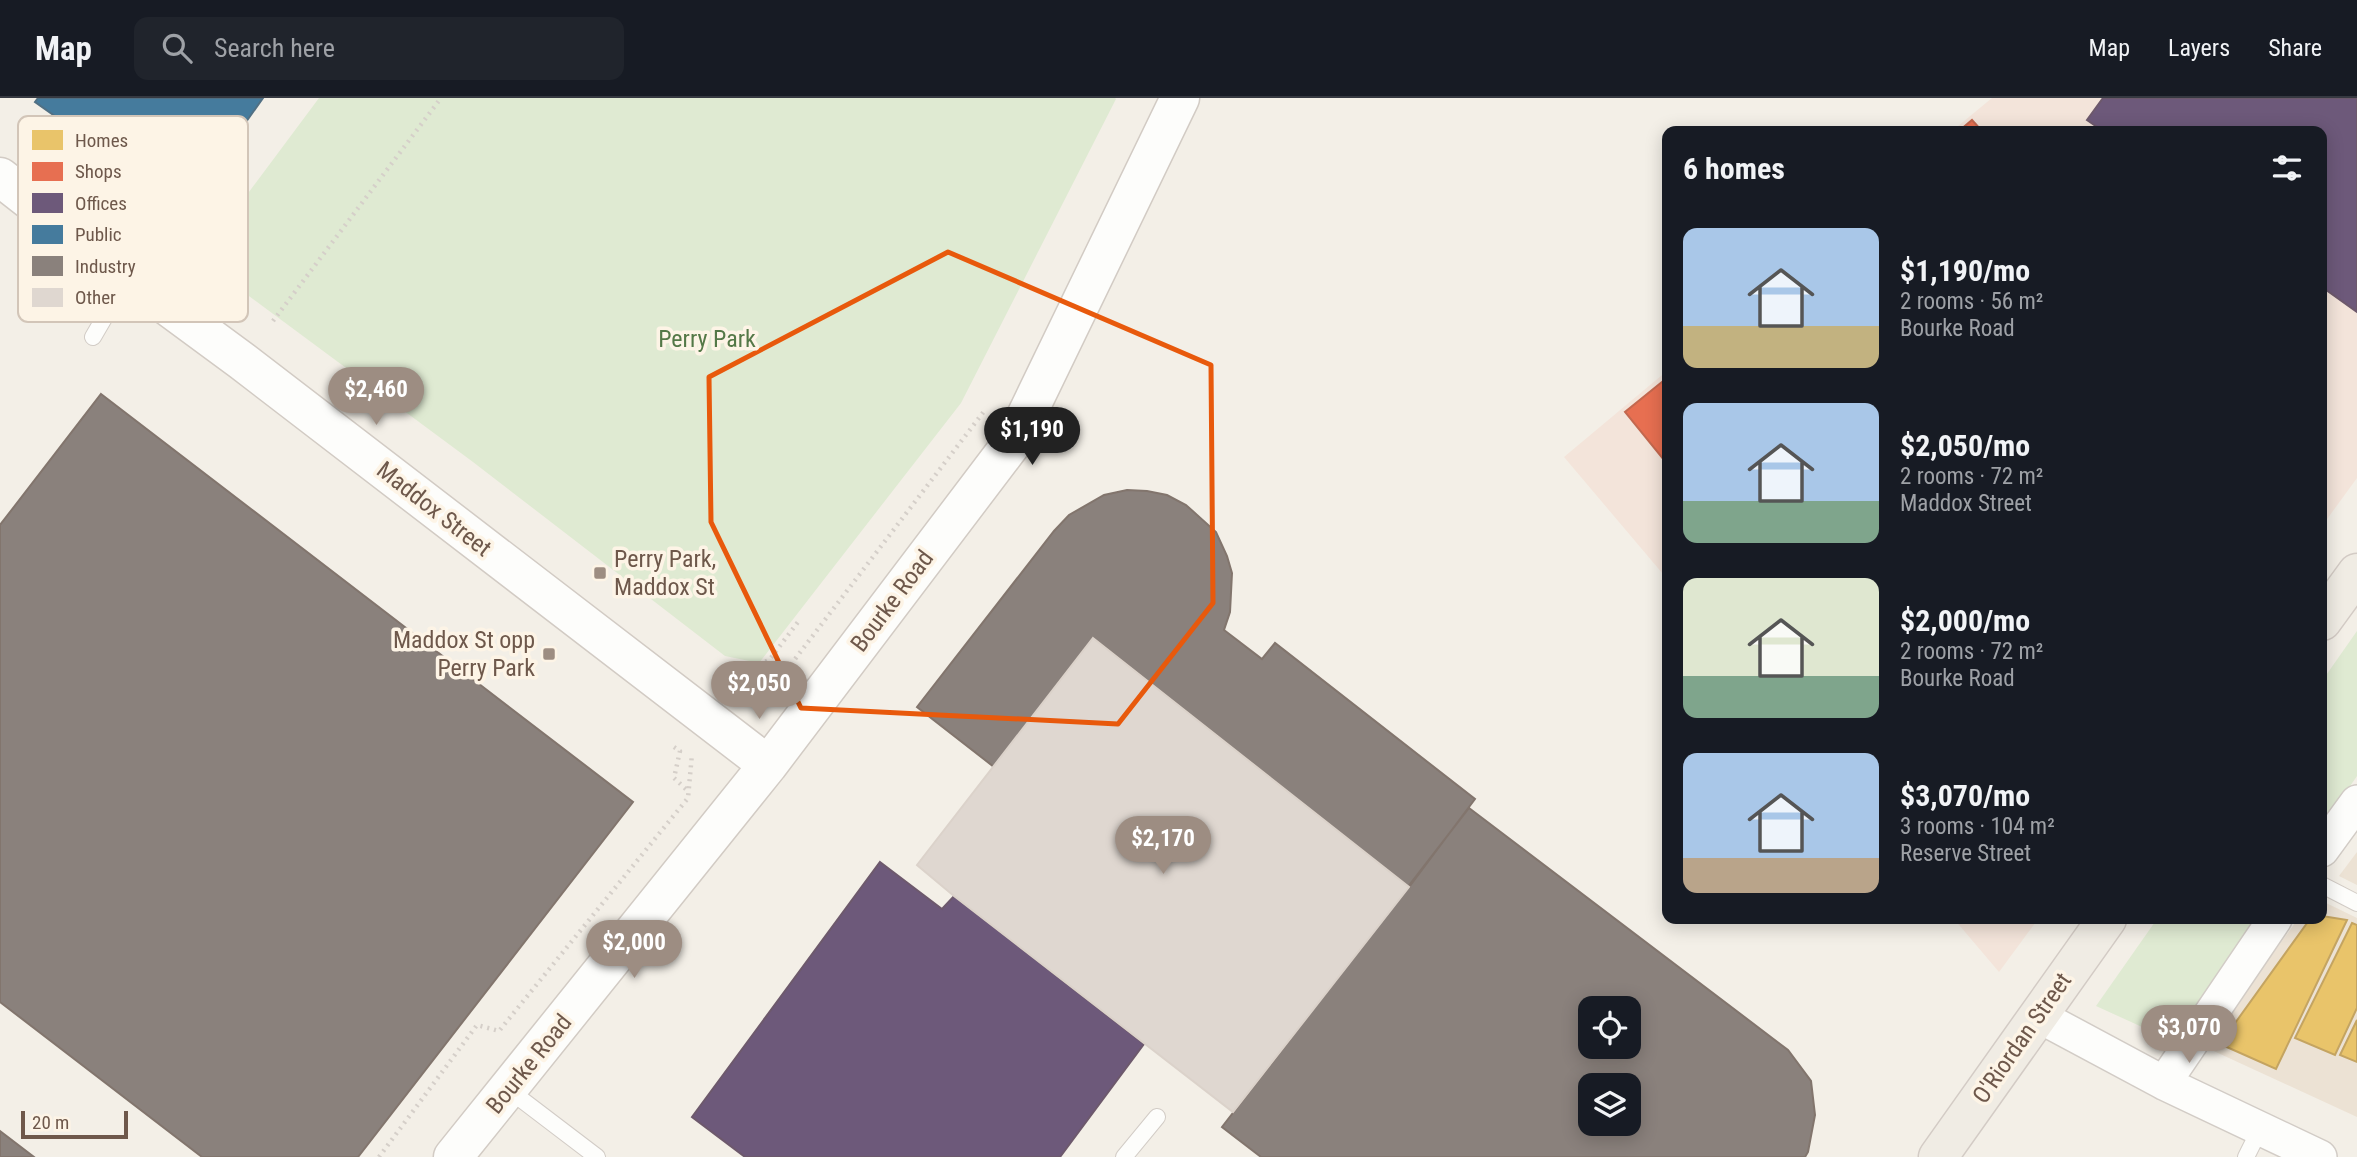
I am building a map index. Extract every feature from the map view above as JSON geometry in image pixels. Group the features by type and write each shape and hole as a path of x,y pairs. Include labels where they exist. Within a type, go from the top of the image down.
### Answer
{"main road":[{"path":"2327,614 2357,573"},
{"name":"O'Riordan Street","path":"1938,1157 2103,924"}],"street":[{"name":"Bourke Road","path":"453,1157 768,765 1015,439 1180,98"},
{"name":"Maddox Street","path":"0,177 18,191"},
{"name":"Maddox Street","path":"188,322 768,765"},
{"path":"2327,843 2357,802"},
{"path":"2164,1083 2272,924"},
{"path":"2037,1015 2164,1083 2253,1143 2320,1157"}],"lane":[{"path":"93,337 102,322"},
{"path":"2327,888 2357,903"},
{"path":"509,1090 597,1157"},
{"path":"1124,1157 1157,1117"}],"path":[{"path":"273,321 441,98"},
{"path":"716,690 736,676 770,659 798,622"},
{"path":"674,747 680,751 674,778 689,792"},
{"path":"379,1157 477,1026 499,1031"}],"highlighted area":[{"path":"948,252 1211,365 1213,603 1118,724 801,708 711,522 709,377"}],"shaded area":[{"path":"1992,98 2357,98 2357,478 2327,519 2327,126 1958,126"},
{"path":"1662,375 1662,573 1564,457"},
{"path":"2357,852 2357,885 2339,876"},
{"path":"2327,903 2357,918 2357,1117 2205,1047 2294,924 2327,924"},
{"path":"1958,924 2034,924 1999,972"}],"green space":[{"name":"Perry Park","path":"319,98 1116,99 961,403 759,663 725,656 473,462 248,295 248,193"},
{"path":"2357,631 2357,776 2327,820 2327,674"},
{"path":"2153,924 2256,924 2175,1042 2096,1006"}],"building: Homes":[{"path":"2327,917 2347,920 2276,1069 2220,1044 2306,924 2327,924"},
{"path":"2352,923 2357,925 2357,1008 2335,1055 2295,1038"},
{"path":"2357,1020 2357,1062 2340,1055"}],"building: Shops":[{"path":"1972,120 1977,126 1965,126"},
{"path":"1662,382 1662,458 1625,412"}],"building: Offices":[{"path":"2103,98 2357,98 2357,312 2327,291 2327,126 2096,126 2087,120"},
{"path":"880,862 942,909 954,896 1144,1044 1060,1157 745,1157 692,1117"}],"building: Public":[{"path":"38,98 263,98 248,119 248,116 55,116 35,102"}],"building: Industry":[{"path":"101,394 633,802 358,1157 202,1157 0,1002 0,525"},
{"path":"1127,490 1167,495 1186,505 1216,532 1232,573 1230,612 1224,630 1262,659 1275,643 1475,799 1409,887 1093,638 994,767 917,707 1069,515 1104,495"},
{"path":"1469,808 1788,1050 1811,1081 1815,1115 1805,1157 1261,1157 1222,1127"},
{"path":"0,1131 34,1157 0,1157"}],"building: Other":[{"path":"1093,638 1409,887 1233,1112 917,865"}],"place":[{"name":"Perry Park, Maddox St","path":"600,573"},
{"name":"Maddox St opp Perry Park","path":"549,654"}]}
